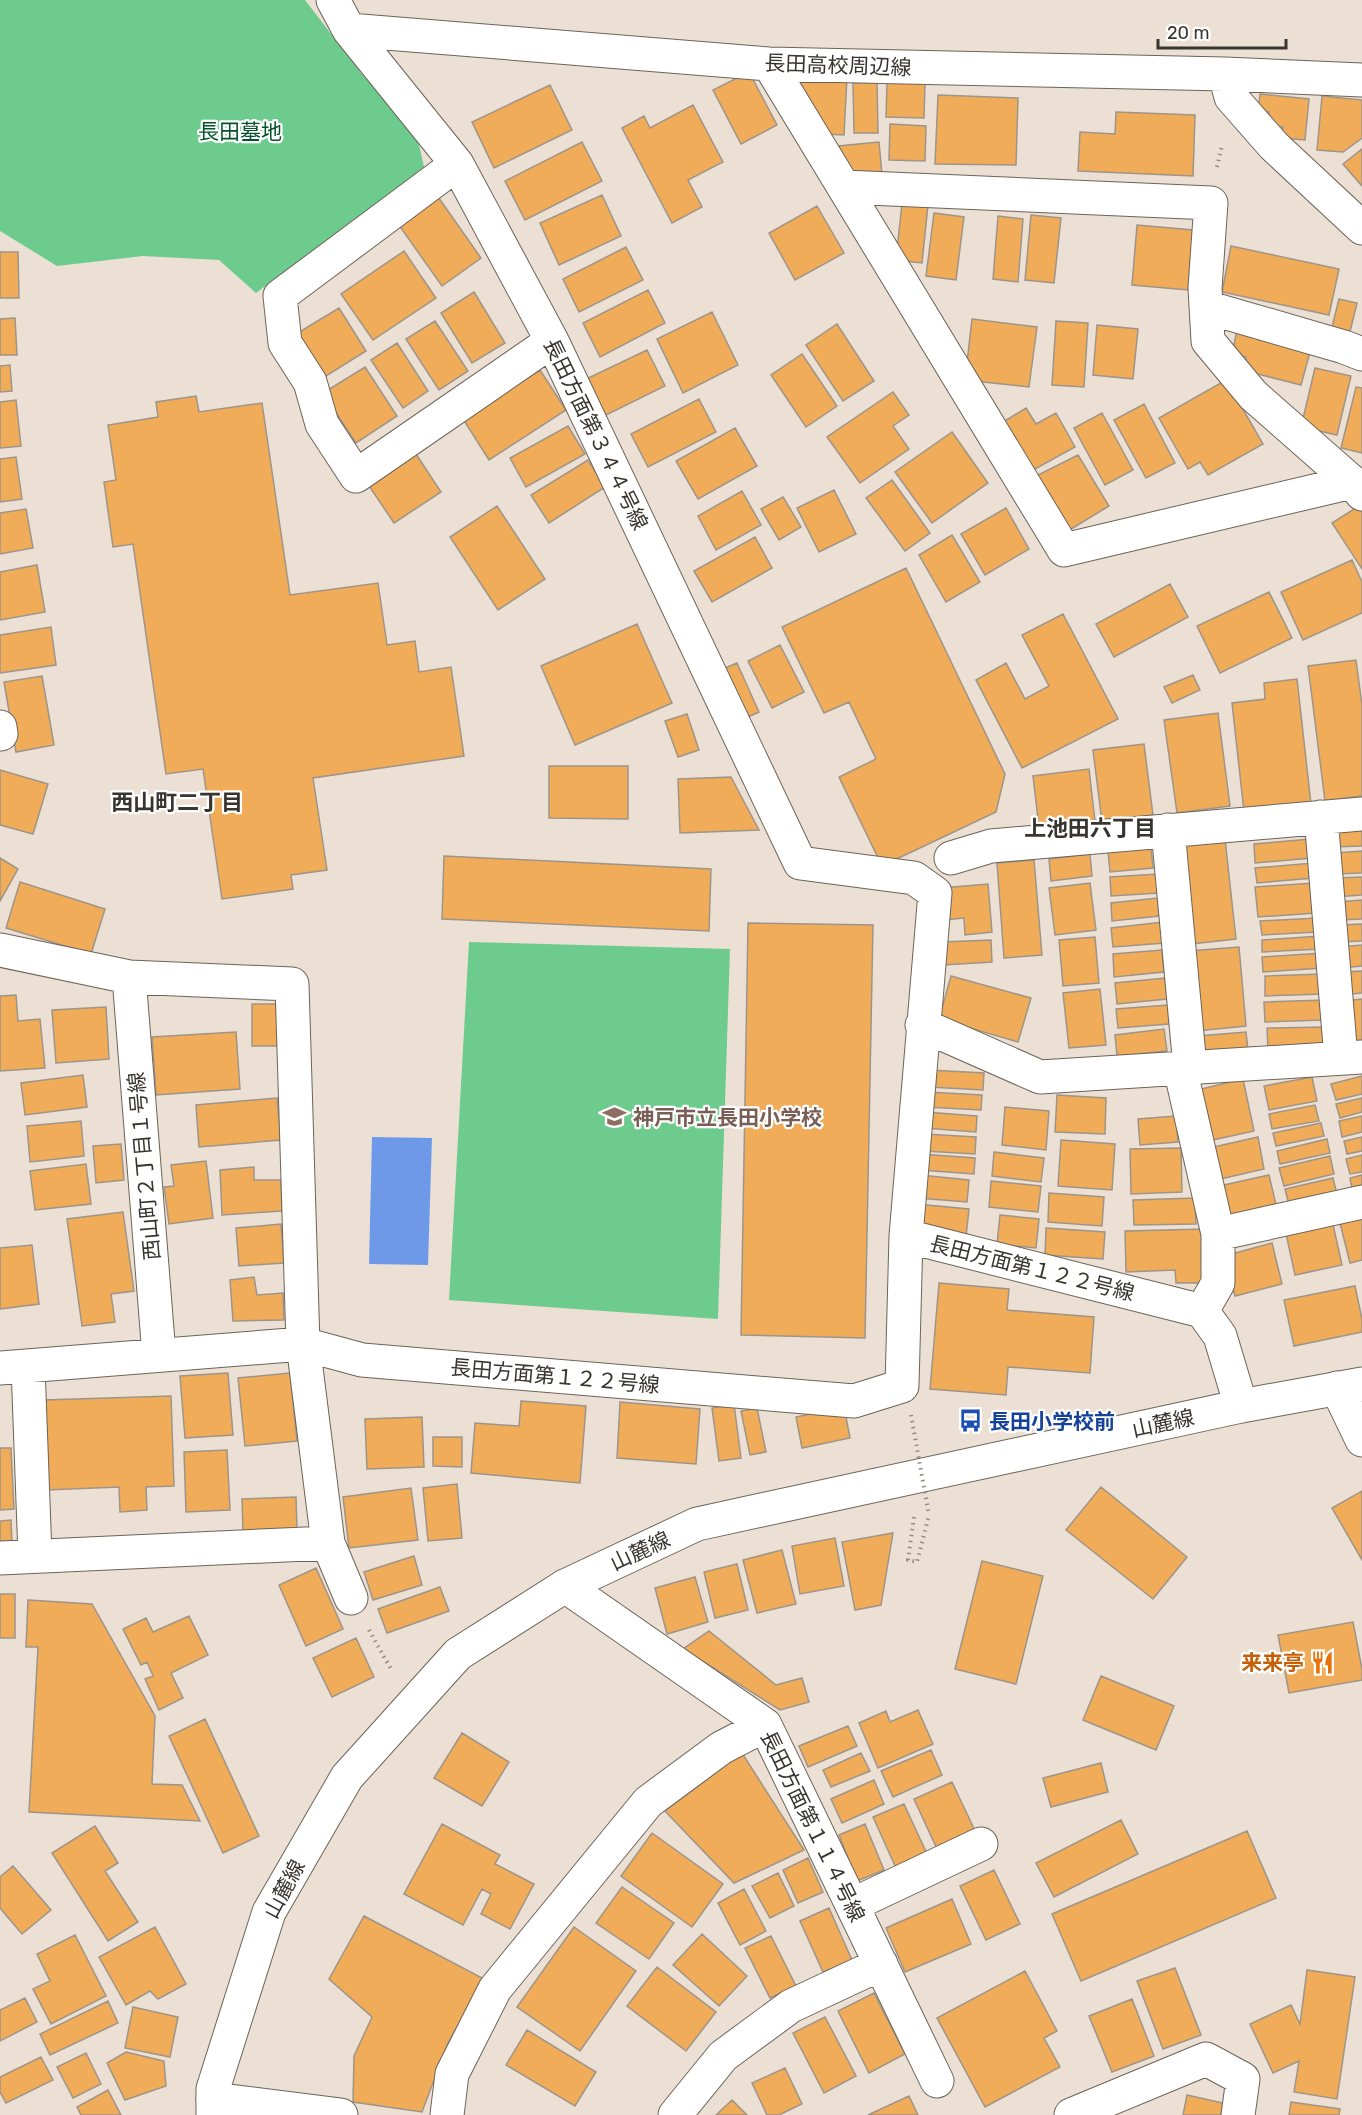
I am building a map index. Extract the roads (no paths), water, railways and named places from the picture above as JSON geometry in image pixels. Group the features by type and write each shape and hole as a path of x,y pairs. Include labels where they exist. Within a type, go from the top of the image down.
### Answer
{"street":[{"path":"333,0 349,30"},
{"name":"長田高校周辺線","path":"349,30 769,64 1228,86 1362,80"},
{"name":"長田方面第３４４号線","path":"349,30 457,164 552,341 800,863 914,878 934,893 922,1025"},
{"path":"769,64 1064,550 1357,488"},
{"path":"1228,86 1274,146 1362,228"},
{"path":"457,164 280,296 285,343 310,382 322,424 356,476 552,341"},
{"path":"844,188 1210,203 1206,307 1208,341 1253,395 1357,488"},
{"path":"1206,307 1362,354"},
{"path":"951,858 991,846 1362,813"},
{"path":"906,1236 922,1025 1040,1077 1351,1057 1321,817"},
{"path":"1168,830 1185,1068 1218,1234 1218,1283 1202,1311 1220,1336 1241,1406"},
{"path":"0,950 129,977 292,984 303,1344 328,1543 351,1598"},
{"name":"西山町２丁目１号線","path":"129,977 159,1355"},
{"path":"1218,1234 1362,1202"},
{"name":"長田方面第１２２号線","path":"303,1344 362,1360 854,1401 902,1386 906,1236 1202,1311"},
{"path":"35,1556 14,1367 303,1344"},
{"path":"1349,1386 1362,1440"},
{"name":"山麓線","path":"213,2107 213,2089 269,1912 346,1777 458,1654 565,1586 697,1524 1241,1406 1349,1386"},
{"path":"0,1558 328,1543"},
{"name":"長田方面第１１４号線","path":"565,1586 765,1725 937,2081"},
{"path":"447,2115 452,2074 495,1989 648,1802 721,1748 765,1725"},
{"path":"852,1905 981,1845"},
{"path":"675,2115 723,2056 791,2006 881,1964"},
{"path":"1071,2115 1206,2059 1243,2079 1238,2115"},
{"path":"213,2107 341,2115"}],"water":[{"path":"372,1137 432,1138 428,1265 369,1264"}],"place":[{"name":"神戸市立長田小学校","path":"615,1117"},
{"name":"長田小学校前","path":"971,1421"},
{"name":"来来亭","path":"1322,1662"}],"district":[{"name":"西山町二丁目","path":"177,802"},
{"name":"上池田六丁目","path":"1090,828"}],"park label":[{"name":"長田墓地","path":"240,131"}]}
